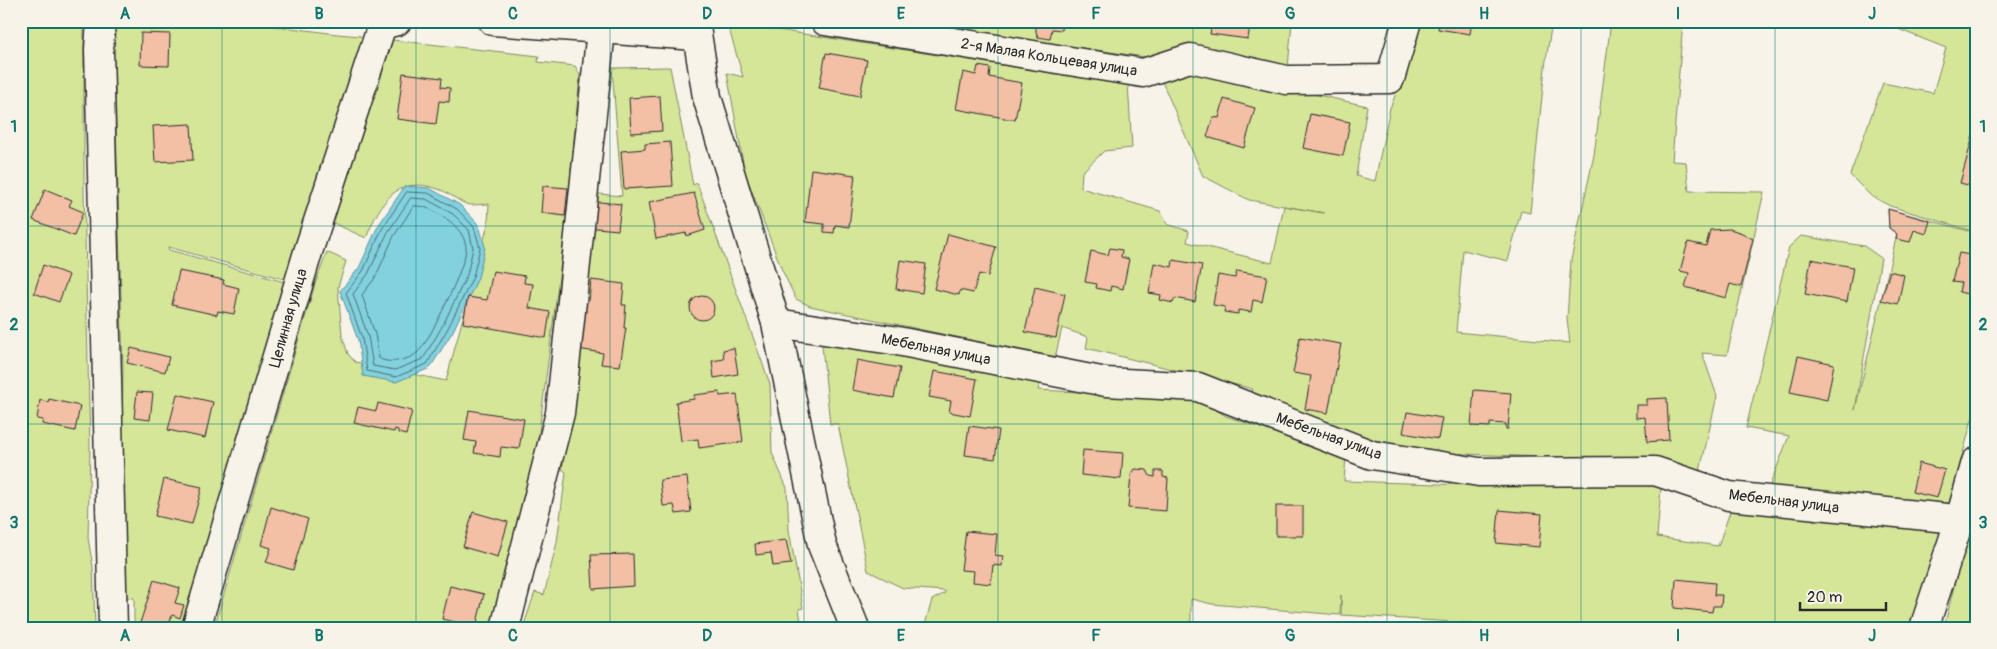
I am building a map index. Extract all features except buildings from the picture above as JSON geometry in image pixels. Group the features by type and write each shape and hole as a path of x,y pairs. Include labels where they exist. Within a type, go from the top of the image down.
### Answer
{"street":[{"path":"102,21 99,49 113,628"},
{"name":"Целинная улица","path":"196,628 308,252 382,25 397,21"},
{"path":"493,21 600,30 696,28 707,97 776,322 822,545 855,628"},
{"name":"2-я Малая Кольцевая улица","path":"825,21 1143,73 1190,58 1286,80 1390,79 1408,21"},
{"path":"505,628 560,413 600,30"},
{"name":"Мебельная улица","path":"776,322 892,340 1106,382 1198,387 1372,454 1479,472 1655,471 1729,496 1968,520"},
{"path":"1924,628 1968,520 1976,462"}],"green space":[{"path":"21,21 84,21 84,192 90,447 88,538 93,567 95,628 21,628"},
{"path":"111,21 236,21 361,36 363,42 291,281 168,247 169,250 288,283 183,628 134,628 134,598 121,597 123,369 115,87 109,31"},
{"path":"944,21 1292,21 1288,68 1152,58 963,31 963,24"},
{"path":"1421,21 1552,21 1545,67 1530,213 1521,211 1508,261 1463,250 1456,332 1570,343 1567,319 1571,260 1594,155 1611,21 1683,21 1672,161 1686,162 1689,191 1764,192 1727,355 1702,353 1717,396 1700,471 1663,470 1647,461 1440,453 1344,434 1248,404 1253,389 1086,348 1088,337 1062,328 1055,358 810,306 796,299 782,270 745,173 727,73 743,77 727,22 1065,75 1128,83 1132,148 1104,151 1082,172 1081,188 1160,211 1167,224 1189,231 1187,242 1272,263 1284,206 1249,200 1203,176 1160,77 1196,68 1367,106 1356,176 1375,181 1390,108 1417,42"},
{"path":"1878,21 1976,21 1976,232 1890,206 1871,196 1850,175 1883,83 1933,93 1946,48"},
{"path":"392,40 539,56 538,62 575,66 580,75 567,215 531,494 494,628 214,628 315,284 327,252 346,261 338,287 342,335 348,354 355,362 446,381 488,224 489,204 468,205 438,189 423,185 411,186 400,189 391,195 377,214 366,238 333,223"},
{"path":"670,67 693,185 697,183 770,384 772,453 787,488 789,530 803,608 799,609 802,628 523,628 535,592 544,595 557,542 566,472 562,469 574,368 587,193 622,196 612,68"},
{"path":"1888,209 1976,233 1976,405 1931,571 1910,628 1686,628 1650,624 1649,628 1550,628 1341,615 1341,595 1340,615 1212,604 1191,599 1191,628 924,628 932,600 945,593 945,591 903,588 868,571 838,424 830,424 821,336 1041,380 1038,390 1197,398 1226,416 1346,457 1344,481 1468,485 1558,478 1661,487 1657,537 1718,546 1739,486 1804,517 1819,522 1826,503 1767,493 1789,436 1746,428 1789,247 1801,236 1864,246 1881,258 1855,410 1897,234 1889,228"},
{"path":"1966,535 1976,536 1976,628 1944,628"}],"water":[{"path":"405,186 429,188 460,205 479,225 485,247 478,278 453,331 430,368 396,382 363,376 358,340 340,291 359,268 378,226"}]}
